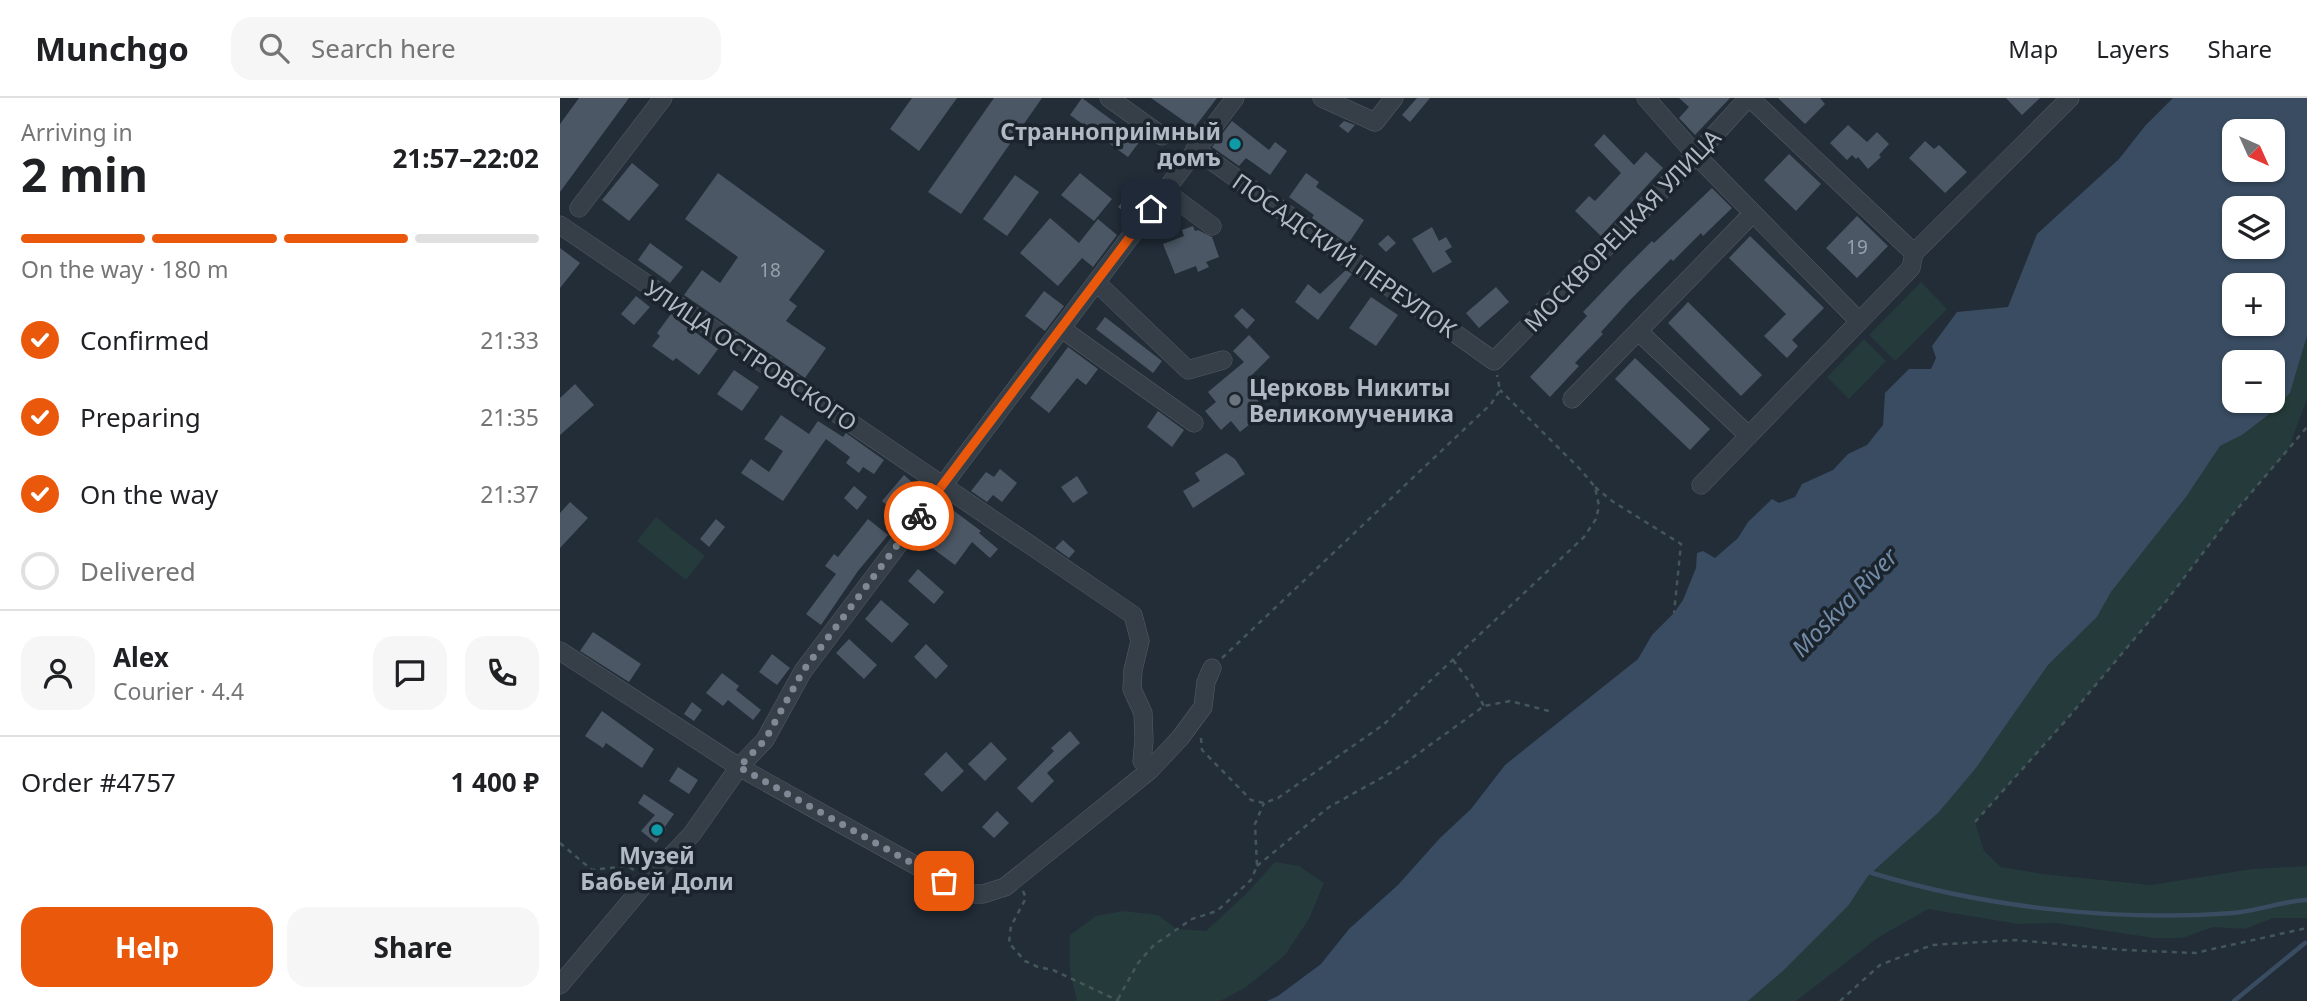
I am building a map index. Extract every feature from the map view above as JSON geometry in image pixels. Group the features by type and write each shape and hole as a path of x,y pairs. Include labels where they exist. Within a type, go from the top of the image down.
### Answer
{"street":[{"path":"579,208 663,98"},
{"path":"1109,98 1162,136"},
{"path":"560,985 650,878 692,834 739,767 765,740 803,671 1236,98"},
{"path":"1322,98 1375,122 1394,98"},
{"path":"1646,98 1696,156 1753,213 1835,287 1859,321"},
{"path":"1749,98 1914,253"},
{"name":"МОСКВОРЕЦКАЯ УЛИЦА","path":"1494,361 1696,156 1749,98"},
{"path":"1701,485 1911,268 1914,253 2070,98"},
{"name":"ПОСАДСКИЙ ПЕРЕУЛОК","path":"1195,149 1494,361"},
{"path":"1164,191 1212,226"},
{"path":"1572,399 1753,213"},
{"name":"УЛИЦА ОСТРОВСКОГО","path":"560,226 1133,615 1140,641 1133,670 1132,689 1143,713 1142,761 1150,769"},
{"path":"1096,282 1188,370 1223,360"},
{"path":"1062,329 1194,423"},
{"path":"1638,331 1749,436"},
{"path":"560,651 739,767 967,894 983,894 1005,887 1150,769 1181,738 1197,717 1203,707 1206,682 1212,668"}],"path":[{"path":"1494,361 1500,390 1595,487 1612,501 1681,544 1674,613"},
{"path":"1212,668 1492,404 1500,390"},
{"path":"1975,822 2067,719 2166,600 2221,528 2307,427"},
{"path":"1197,717 1202,750 1239,790 1251,800 1264,803 1278,798 1382,725 1584,537 1596,519 1599,506 1595,487"},
{"path":"1452,660 1484,706"},
{"path":"1257,866 1329,807 1394,771 1484,706 1510,701 1553,712"},
{"path":"1005,887 1020,886 1026,898 1012,926 1009,943 1014,951 1038,968 1053,970 1119,1000 1138,963 1154,945 1192,919 1217,911 1251,880 1257,866 1255,824 1264,803"},
{"path":"560,843 592,870 627,866 650,878"},
{"path":"1840,1001 1880,965 1932,945 2015,940 2124,950 2195,953 2307,928"}],"green space":[{"path":"1921,282 1947,309 1895,361 1869,335"},
{"path":"2307,336 2307,399 2288,450 2067,719 1975,822 1984,851 2001,867 2043,874 2151,885 2252,869 2307,866 2307,918 2273,918 2245,929 2213,927 2182,938 2153,938 2056,923 2018,924 1928,909 1879,937 1796,1001 1748,1001 1783,971 1848,906 1868,876 1939,812 1976,768 2048,665 2097,617 2111,592 2186,497 2220,446 2242,435 2267,413 2285,413 2285,397 2290,393"},
{"path":"1864,339 1886,361 1849,399 1827,377"},
{"path":"656,517 705,556 686,580 637,541"},
{"path":"1275,862 1299,866 1324,883 1309,919 1285,955 1245,988 1220,1001 1077,1001 1070,972 1070,935 1096,916 1123,911 1158,915 1177,929 1206,931 1247,893"}],"water":[{"name":"Moskva River","path":"2173,98 2307,98 2307,336 2290,393 2285,398 2285,350 2222,350 2222,413 2270,413 2242,435 2220,446 2186,497 2111,592 2097,617 2048,665 1976,768 1939,812 1868,876 1848,906 1783,971 1748,1001 1267,1001 1321,964 1349,929 1398,885 1440,838 1471,809 1505,765 1638,659 1652,635 1683,600 1696,568 1697,553 1703,551 1715,558 1738,538 1748,522 1772,499 1779,503 1795,497 1802,484 1833,470 1848,454 1867,445 1883,425 1885,393 1909,369 1931,369 1936,358 1932,346 1957,312 2008,307 2037,234 2119,159 2145,126"}],"building":[{"path":"579,98 629,98 560,192 560,124"},
{"path":"912,98 957,98 919,151 890,129"},
{"path":"994,98 1042,98 961,214 928,192"},
{"path":"1082,98 1140,141 1128,157 1070,115"},
{"path":"1151,98 1217,98 1194,128"},
{"path":"1417,98 1430,98 1410,122 1402,115"},
{"path":"1679,98 1730,98 1695,135 1679,118 1689,107"},
{"path":"1778,98 1820,98 1825,104 1805,124"},
{"path":"2006,98 2040,98 2022,115"},
{"path":"1232,121 1269,150 1275,142 1287,151 1270,175 1246,158 1239,166 1212,147"},
{"path":"1344,121 1355,125 1348,133 1339,126"},
{"path":"1848,125 1867,142 1877,132 1889,144 1879,155 1881,157 1868,169 1858,157 1856,159 1852,155 1847,160 1830,143"},
{"path":"1604,134 1634,165 1646,152 1663,168 1601,236 1575,211 1589,196 1595,201 1621,173 1594,145"},
{"path":"1925,141 1934,149 1939,145 1967,172 1945,193 1909,158"},
{"path":"1789,154 1821,184 1796,211 1764,180"},
{"path":"632,163 659,185 629,221 602,200"},
{"path":"718,173 825,251 789,300 797,306 786,321 826,348 805,378 684,295 702,270 720,283 738,257 685,219"},
{"path":"1080,173 1112,199 1094,221 1061,195"},
{"path":"1306,173 1319,182 1316,187 1364,220 1348,244 1289,197"},
{"path":"1015,175 1039,192 1007,236 983,219"},
{"path":"1712,188 1732,208 1703,236 1701,233 1673,261 1671,259 1630,300 1575,363 1579,366 1550,397 1530,377 1587,316 1583,312 1623,270"},
{"path":"1127,196 1140,206 1131,217 1118,207"},
{"path":"1857,216 1888,246 1857,278 1826,248"},
{"path":"1050,218 1079,243 1098,219 1117,235 1093,267 1082,258 1058,286 1020,253"},
{"path":"1193,226 1195,231 1212,237 1219,257 1206,262 1209,267 1198,272 1196,266 1175,274 1163,244 1184,236 1182,230"},
{"path":"1432,227 1439,241 1446,237 1452,247 1445,251 1452,262 1433,273 1412,239"},
{"path":"1388,235 1396,243 1386,252 1378,244"},
{"path":"1750,236 1824,308 1792,340 1798,346 1787,358 1764,336 1786,314 1729,258"},
{"path":"650,243 683,267 670,283 638,260"},
{"path":"560,248 580,263 560,288"},
{"path":"1346,270 1352,274 1318,320 1295,302 1308,284 1320,294"},
{"path":"1496,287 1509,302 1479,328 1466,313"},
{"path":"1044,291 1064,306 1045,331 1025,316"},
{"path":"636,296 650,307 634,325 621,314"},
{"path":"1371,297 1398,315 1376,346 1349,328"},
{"path":"1688,302 1762,375 1741,396 1668,323"},
{"path":"1242,308 1255,320 1247,329 1234,316"},
{"path":"671,314 718,349 699,375 676,358 673,361 652,346 660,336 657,333"},
{"path":"1105,317 1162,361 1153,373 1096,329"},
{"name":"Церковь Никиты Великомученика","path":"1249,335 1270,357 1247,380 1259,394 1255,397 1266,411 1240,432 1231,421 1221,430 1205,411 1216,402 1208,392 1244,362 1233,351"},
{"path":"1068,347 1098,369 1086,385 1077,378 1049,413 1030,398"},
{"path":"1635,358 1710,429 1690,450 1615,379"},
{"path":"734,370 759,387 742,411 717,394"},
{"path":"575,384 594,405 560,435 560,398"},
{"path":"1158,411 1184,430 1172,447 1147,427"},
{"path":"781,415 809,434 818,421 843,437 846,433 884,460 874,474 863,467 859,473 846,463 850,457 826,439 783,501 741,473 751,459 769,472 783,451 764,439"},
{"path":"1226,453 1235,459 1245,474 1193,508 1183,491 1200,481 1195,473"},
{"path":"1000,469 1017,483 1002,502 993,495 987,502 971,491 986,472 994,477"},
{"path":"904,475 922,491 900,516 882,501"},
{"path":"1077,476 1088,493 1073,503 1061,487"},
{"path":"854,486 867,497 857,510 844,498"},
{"path":"570,502 588,518 560,548 560,513"},
{"path":"950,508 981,531 979,533 998,549 990,558 972,542 955,565 924,542"},
{"path":"716,519 725,527 709,547 700,539"},
{"path":"868,519 888,535 858,571 821,625 806,614 836,574 825,566 834,554 838,557"},
{"path":"1063,540 1075,551 1069,558 1055,548"},
{"path":"918,569 944,592 934,604 908,581"},
{"path":"881,600 909,624 892,643 865,619"},
{"path":"593,632 641,664 629,682 580,651"},
{"path":"849,639 877,665 864,679 836,653"},
{"path":"926,644 948,666 936,679 914,657"},
{"path":"772,654 790,668 777,685 759,672"},
{"path":"722,673 739,686 736,690 761,710 753,720 728,700 723,706 706,693"},
{"path":"692,702 702,710 694,721 684,714"},
{"path":"602,711 654,749 642,768 606,743 603,748 585,736"},
{"path":"1070,731 1080,743 1047,773 1054,781 1032,803 1017,788 1054,751 1051,748"},
{"path":"991,742 1007,759 985,781 968,764"},
{"path":"946,752 964,771 942,792 924,774"},
{"path":"678,767 698,780 689,794 669,781"},
{"path":"644,794 674,814 656,843 641,831 655,815 638,803"},
{"path":"997,811 1009,823 994,838 982,827"}],"waterway":[{"path":"1872,873 1959,895 2004,903 2097,913 2233,913 2307,900"},
{"path":"2234,1001 2305,943"}],"way so far":[{"path":"919,516 803,671 765,740 739,767 944,881"}],"place":[{"name":"Странноприiмный домъ","path":"1235,144"},
{"name":"Церковь Никиты Великомученика","path":"1235,400"},
{"name":"Музей Бабьей Доли","path":"657,830"}],"route":[{"path":"919,516 1151,209"}]}
